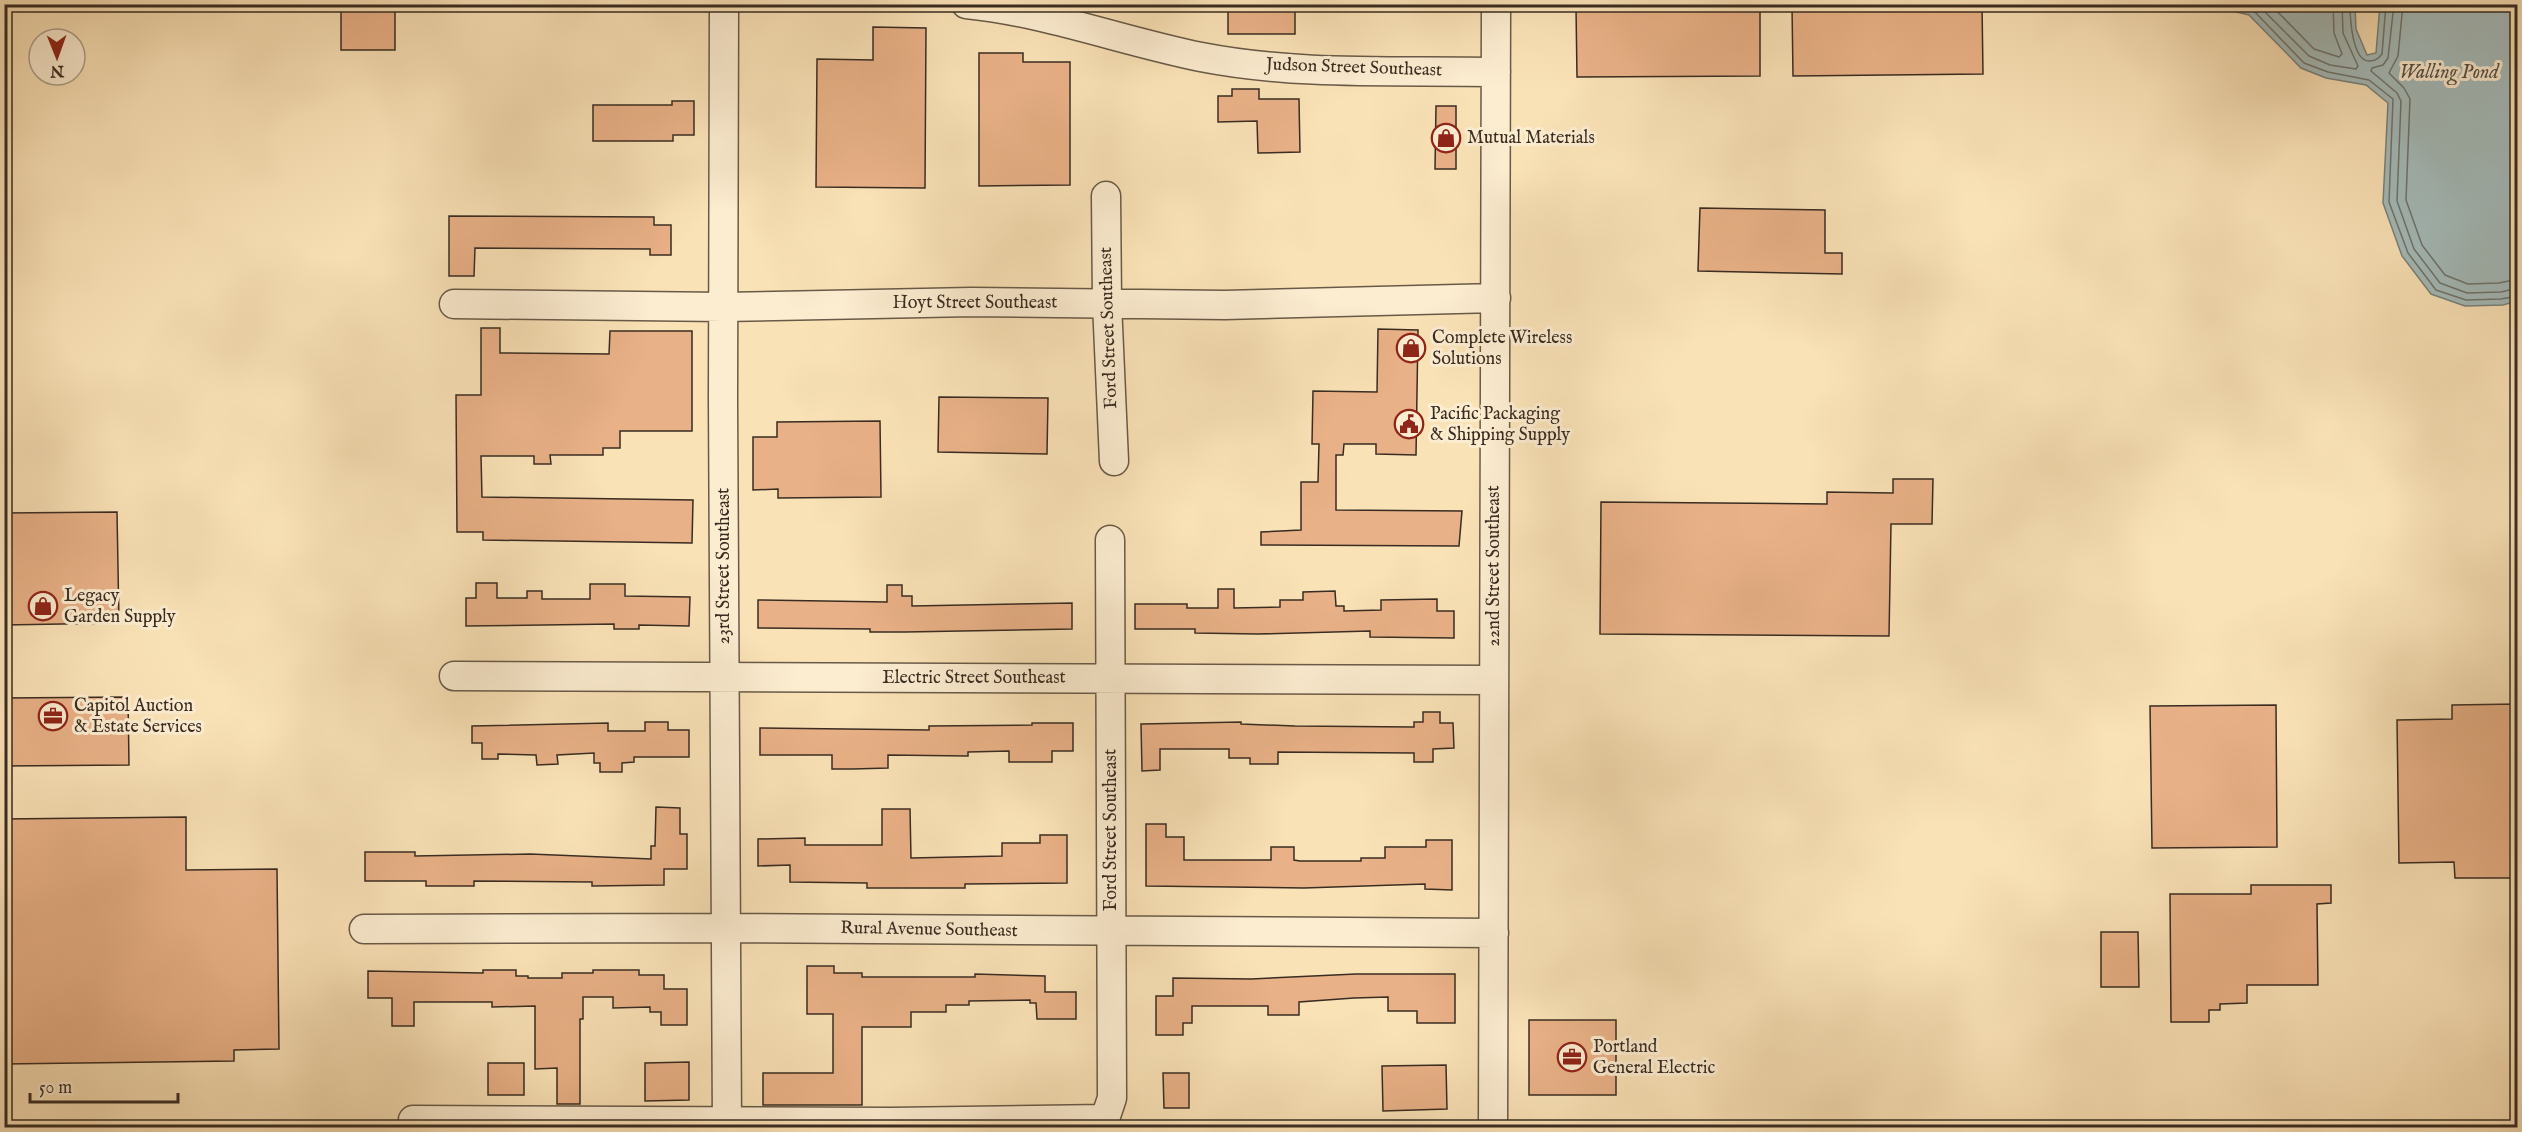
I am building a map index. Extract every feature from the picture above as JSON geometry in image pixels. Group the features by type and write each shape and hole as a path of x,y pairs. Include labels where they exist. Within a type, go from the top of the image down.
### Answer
{"street":[{"name":"23rd Street Southeast","path":"724,4 723,307 727,1125"},
{"name":"Judson Street Southeast","path":"966,4 1044,18 1200,57 1261,66 1329,71 1496,72"},
{"name":"22nd Street Southeast","path":"1493,1128 1496,4"},
{"name":"Ford Street Southeast","path":"1106,196 1107,303 1113,461"},
{"name":"Hoyt Street Southeast","path":"454,304 723,307 972,302 1225,305 1496,298"},
{"name":"Ford Street Southeast","path":"727,1125 1105,1119 1112,1098 1110,540"},
{"name":"Electric Street Southeast","path":"454,676 1493,680"},
{"name":"Rural Avenue Southeast","path":"364,929 727,928 1494,933"},
{"path":"413,1120 727,1125"}],"water":[{"name":"Walling Pond","path":"2207,5 2355,5 2356,29 2367,55 2376,53 2380,5 2517,5 2517,301 2503,305 2465,306 2431,294 2402,256 2383,203 2388,103 2366,85 2326,78 2301,68 2249,15"}],"building":[{"path":"341,4 395,4 395,50 341,50"},
{"path":"1295,4 1295,34 1228,34 1228,5"},
{"path":"1982,4 1983,74 1793,76 1792,6"},
{"path":"1760,6 1760,76 1577,77 1576,8"},
{"path":"873,27 926,28 925,188 816,187 817,59 873,60"},
{"path":"979,53 1023,53 1023,62 1070,62 1070,185 979,186"},
{"path":"1232,89 1259,89 1259,99 1299,99 1300,152 1258,153 1257,121 1218,122 1218,96 1232,96"},
{"path":"672,101 694,101 694,135 673,135 673,141 593,141 593,105 672,105"},
{"name":"Mutual Materials","path":"1436,106 1456,106 1456,169 1435,169"},
{"path":"1700,208 1825,210 1825,253 1842,253 1842,274 1698,271"},
{"path":"449,216 654,217 654,225 671,225 671,255 650,255 650,249 475,248 474,276 449,276"},
{"path":"481,328 500,328 500,353 609,354 610,331 692,331 692,431 620,431 620,448 603,448 603,455 550,455 551,464 534,464 534,456 481,456 482,497 693,500 692,543 483,540 483,532 457,532 456,395 481,395"},
{"path":"1378,329 1418,330 1416,455 1376,454 1376,444 1344,444 1343,455 1336,455 1336,510 1462,511 1459,546 1261,545 1261,532 1301,530 1301,482 1318,482 1319,444 1312,444 1313,391 1377,392"},
{"path":"939,397 1048,398 1047,454 938,452"},
{"path":"880,421 881,497 778,498 778,489 753,490 753,437 777,437 777,422"},
{"path":"1893,479 1933,479 1932,524 1891,524 1889,636 1600,634 1601,502 1827,504 1827,492 1893,493"},
{"path":"117,512 119,623 4,625 4,513"},
{"path":"476,583 497,583 497,598 527,598 527,591 542,591 542,599 590,599 590,584 625,584 625,596 690,597 689,626 639,625 639,629 614,629 614,624 466,626 466,598 476,598"},
{"path":"887,585 902,585 902,596 912,596 912,606 1072,603 1072,629 870,632 870,629 758,628 758,600 887,602"},
{"path":"1218,589 1234,589 1234,608 1280,607 1280,600 1303,600 1303,592 1335,591 1336,606 1344,606 1344,611 1381,610 1381,600 1437,599 1437,611 1454,611 1454,638 1370,637 1370,631 1258,634 1195,633 1195,629 1135,629 1135,604 1187,604 1187,608 1218,608"},
{"path":"128,697 129,765 4,766 4,698"},
{"path":"2517,704 2517,878 2455,878 2454,862 2399,863 2397,720 2452,719 2452,705"},
{"path":"2276,705 2277,847 2152,848 2150,706"},
{"path":"1423,712 1440,712 1440,723 1453,723 1454,748 1433,749 1433,762 1414,762 1414,753 1278,752 1278,764 1250,764 1250,758 1229,758 1229,749 1160,749 1160,770 1142,771 1141,724 1241,722 1241,724 1295,726 1414,727 1414,722 1423,722"},
{"path":"645,722 668,722 668,730 689,730 689,757 634,757 634,762 622,763 622,772 600,772 600,763 594,763 594,753 557,755 558,764 537,765 536,755 498,754 498,759 482,759 482,743 472,743 472,726 608,723 608,731 645,731"},
{"path":"1032,723 1073,723 1073,751 1052,751 1052,762 1009,762 1009,751 968,752 968,756 888,755 888,768 853,769 832,769 832,755 760,755 760,728 929,730 929,726 1032,725"},
{"path":"656,807 680,808 680,834 687,834 687,869 664,869 664,885 592,886 592,882 474,881 474,886 426,886 426,881 365,881 365,852 415,852 415,856 530,854 651,859 651,846 655,846"},
{"path":"882,809 910,809 911,858 1002,856 1002,843 1040,843 1040,835 1067,835 1067,883 965,884 965,888 867,888 867,883 790,882 790,865 758,866 758,839 805,838 805,845 882,845"},
{"path":"186,817 186,870 277,869 279,1049 234,1050 234,1061 4,1064 4,819"},
{"path":"1146,824 1166,824 1166,837 1184,837 1184,860 1271,860 1271,847 1294,847 1294,860 1361,861 1361,858 1385,858 1385,847 1426,847 1426,840 1452,840 1452,890 1425,889 1425,884 1304,888 1146,886"},
{"path":"2251,885 2331,885 2331,903 2317,904 2318,985 2247,985 2247,1003 2220,1004 2220,1010 2209,1010 2209,1022 2171,1022 2170,894 2251,894"},
{"path":"2101,932 2138,932 2139,987 2101,987"},
{"path":"807,966 834,966 834,973 862,973 862,977 975,977 975,974 1045,976 1045,992 1076,992 1076,1019 1037,1019 1036,1003 1030,1003 1030,1000 969,1001 969,1005 946,1005 946,1012 911,1012 911,1027 862,1027 862,1105 763,1105 763,1073 833,1073 833,1014 807,1014"},
{"path":"483,970 516,970 516,976 528,976 528,978 562,978 562,973 593,973 593,970 639,970 639,975 664,975 664,989 687,989 687,1025 661,1025 661,1012 650,1012 650,1007 613,1008 613,997 583,997 583,1019 580,1019 580,1104 557,1104 557,1068 535,1069 535,1006 492,1007 492,1002 414,1002 414,1026 392,1026 392,998 368,998 368,971 483,973"},
{"path":"1356,974 1455,974 1455,1023 1417,1023 1417,1011 1388,1011 1388,997 1354,998 1299,1002 1299,1015 1268,1015 1268,1006 1192,1006 1192,1023 1183,1023 1183,1035 1156,1035 1156,996 1173,996 1173,978 1251,979"},
{"name":"Portland General Electric","path":"1529,1020 1616,1020 1616,1095 1529,1095"},
{"path":"689,1062 689,1100 645,1101 645,1063"},
{"path":"488,1063 524,1063 524,1095 488,1095"},
{"path":"1446,1065 1447,1109 1383,1111 1382,1066"},
{"path":"1163,1073 1189,1073 1189,1108 1164,1108"}],"place":[{"name":"Mutual Materials","path":"1446,138"},
{"name":"Complete Wireless Solutions","path":"1411,348"},
{"name":"Pacific Packaging & Shipping Supply","path":"1409,424"},
{"name":"Legacy Garden Supply","path":"43,606"},
{"name":"Capitol Auction & Estate Services","path":"53,716"},
{"name":"Portland General Electric","path":"1572,1057"}]}
